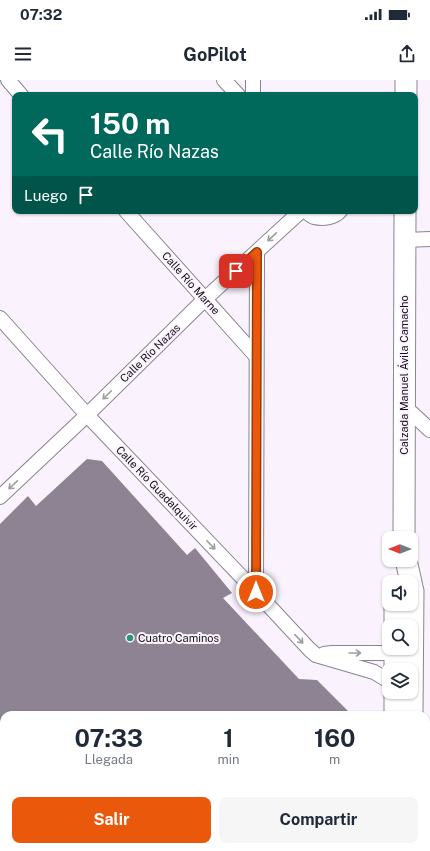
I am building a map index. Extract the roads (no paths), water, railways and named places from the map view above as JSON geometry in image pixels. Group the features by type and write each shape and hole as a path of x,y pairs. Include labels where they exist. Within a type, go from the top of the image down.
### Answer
{"main road":[{"path":"406,80 406,92"},
{"name":"Calzada Manuel Ávila Camacho","path":"404,531 405,214"},
{"path":"408,655 412,711"},
{"path":"395,699 395,711"}],"street":[{"path":"8,80 18,92"},
{"path":"224,80 235,92"},
{"path":"253,80 253,92"},
{"name":"Calle Río Marne","path":"129,214 256,356"},
{"name":"Calle Río Nazas","path":"0,497 205,299 298,214"},
{"path":"310,214 313,217 326,218 338,214"},
{"path":"405,240 430,239"},
{"path":"256,592 257,252"},
{"name":"Calle Río Guadalquivir","path":"0,318 86,415 316,656"},
{"path":"404,406 430,430"},
{"path":"316,656 332,653 382,655"},
{"path":"316,656 374,672 382,677"}],"place":[{"name":"Cuatro Caminos","path":"130,638"}]}
